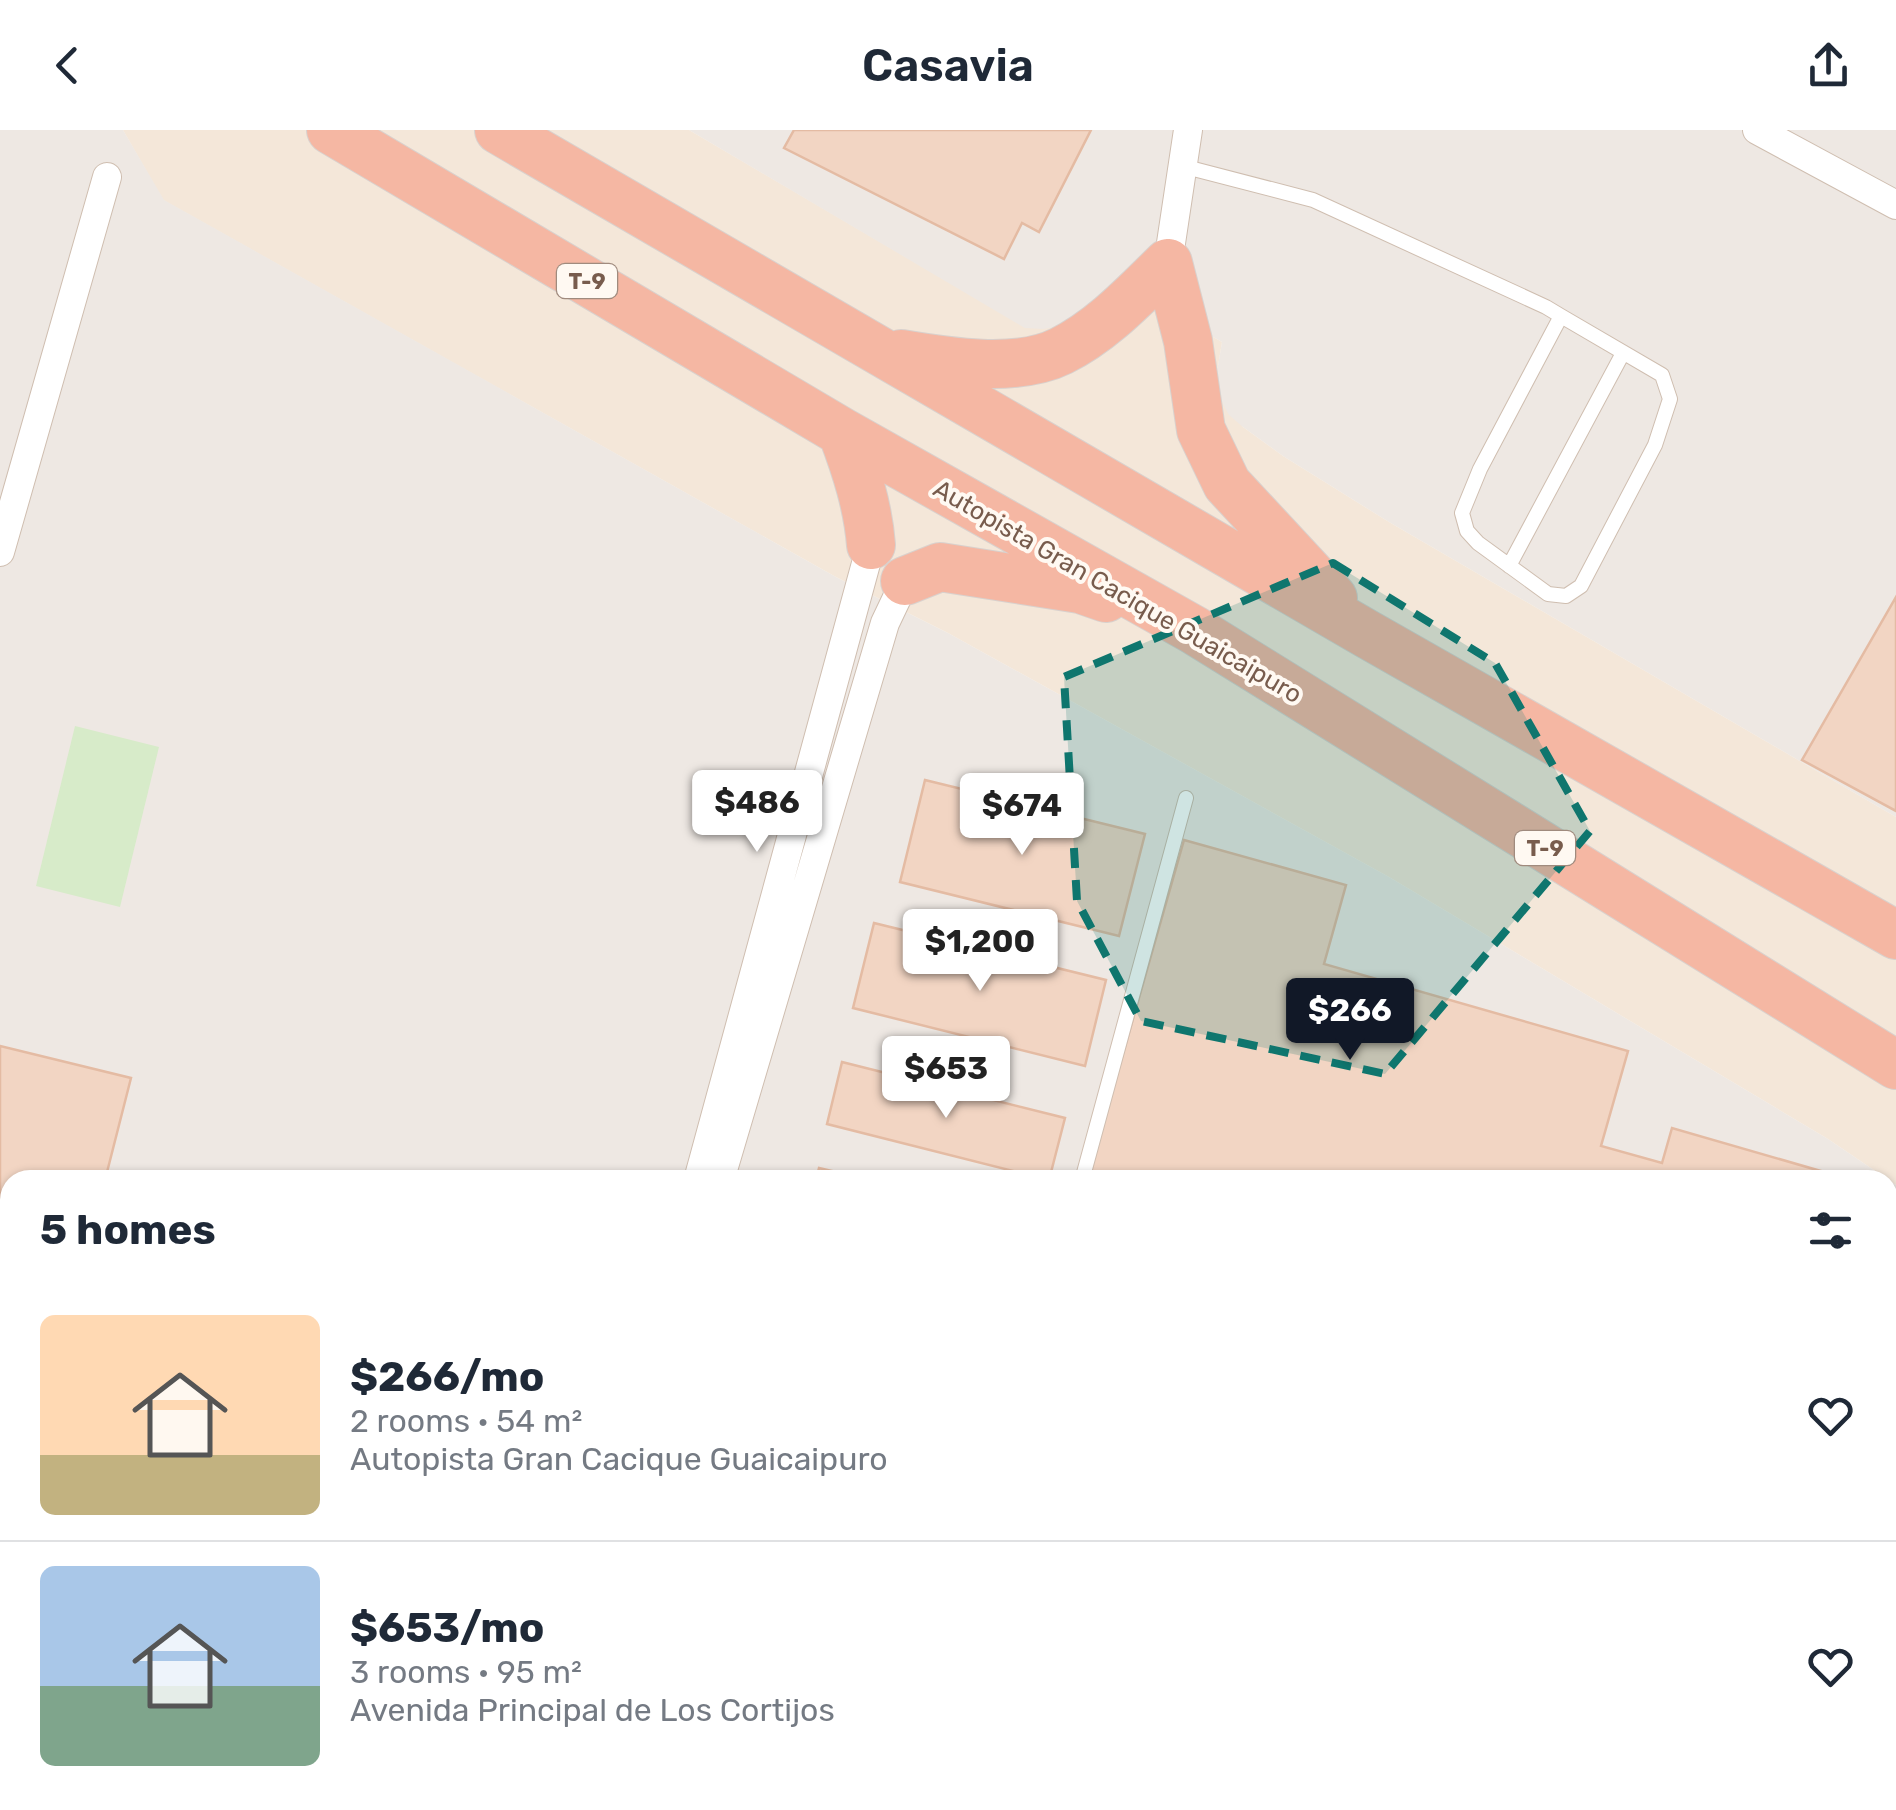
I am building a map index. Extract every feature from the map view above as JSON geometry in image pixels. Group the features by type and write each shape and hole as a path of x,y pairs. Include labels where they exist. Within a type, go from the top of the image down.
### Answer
{"highway":[{"name":"Autopista Gran Cacique Guaicaipuro","path":"331,130 842,432 1194,630 1896,1066"},
{"path":"499,130 1367,634 1896,935"},
{"path":"879,350 954,363 1025,362 1059,352 1122,309 1168,262"},
{"path":"1168,262 1188,341 1201,430 1227,484 1367,634"},
{"path":"842,432 869,518 871,545"},
{"path":"905,580 940,567 1063,586 1194,630"}],"street":[{"path":"1168,262 1188,130"},
{"path":"1757,130 1896,205"},
{"path":"0,552 107,177"},
{"path":"701,1170 871,545"},
{"path":"723,1170 885,622 905,580"}],"lane":[{"path":"1182,166 1313,200 1562,316 1662,375 1670,399 1655,445 1582,586 1566,596 1548,594 1466,532 1462,512 1480,468 1562,316"},
{"path":"1509,566 1623,352"},
{"path":"1085,1170 1186,798"}],"highlighted area":[{"path":"1333,563 1495,663 1590,831 1385,1074 1141,1021 1077,901 1064,677"}],"shaded area":[{"path":"0,130 123,130 164,200 836,577 948,633 1389,877 1874,1170 0,1170"},
{"path":"123,130 689,130 1025,327 1118,283 1222,342 1217,372 1243,427 1283,456 1389,522 1896,817 1896,1170 1874,1170 1389,877 948,633 836,577 163,200"},
{"path":"689,130 1896,130 1896,817 1389,522 1283,456 1243,427 1224,406 1218,392 1217,372 1222,342 1118,283 1074,324 1025,328"}],"green space":[{"path":"75,726 159,747 120,907 36,886"}],"building":[{"path":"794,130 1091,130 1039,232 1022,223 1004,259 784,148"},
{"path":"1896,597 1896,811 1802,760"},
{"path":"925,780 1145,834 1119,936 900,882"},
{"path":"1184,840 1346,885 1324,964 1628,1051 1601,1146 1662,1163 1672,1128 1817,1170 1090,1170"},
{"path":"874,923 1106,980 1085,1066 853,1008"},
{"path":"0,1046 131,1078 108,1170 0,1170"},
{"path":"842,1062 1065,1118 1052,1170 1009,1170 827,1124"}]}
